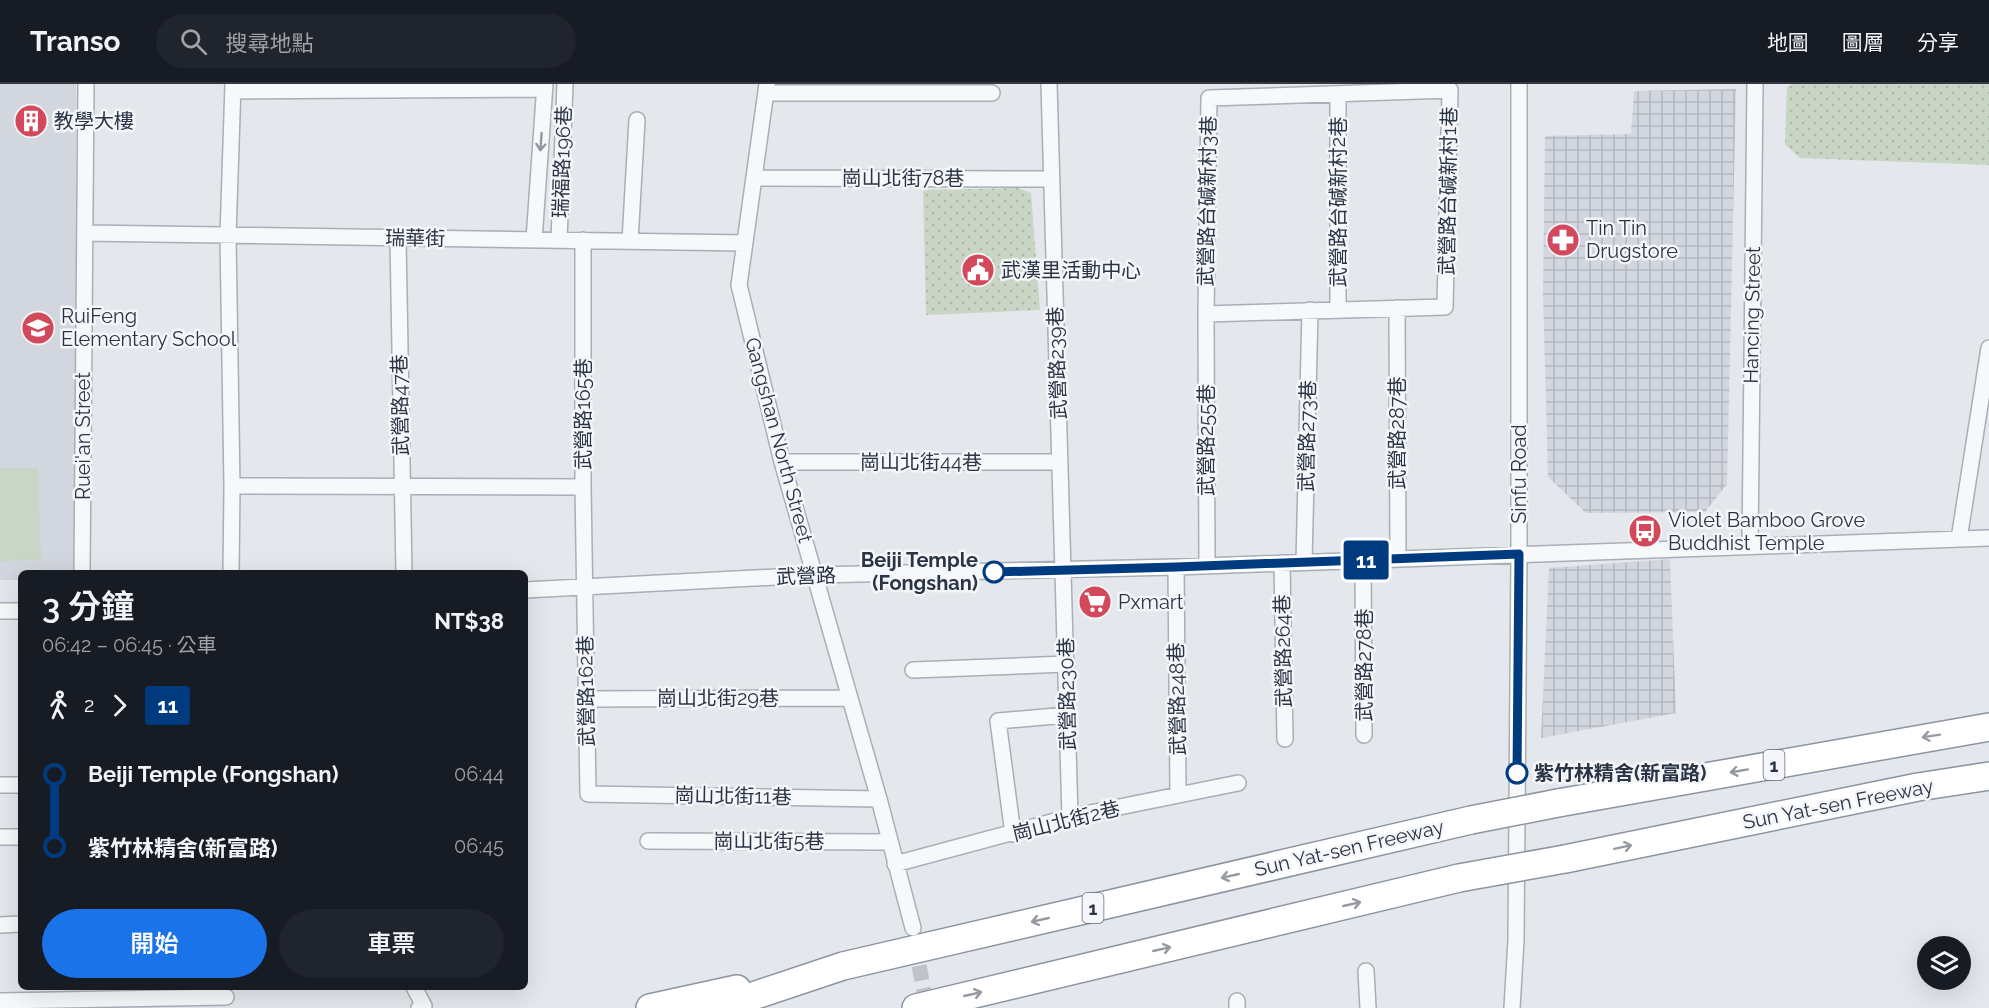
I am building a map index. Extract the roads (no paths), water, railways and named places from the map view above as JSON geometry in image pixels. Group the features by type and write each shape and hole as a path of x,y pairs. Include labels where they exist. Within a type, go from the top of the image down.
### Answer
{"highway":[{"name":"Sun Yat-sen Freeway","path":"717,1008 843,966 1471,820 1989,727"},
{"name":"Sun Yat-sen Freeway","path":"916,1008 1459,878 1565,859 1918,787 1989,776"},
{"path":"650,1008 843,966"}],"street":[{"name":"Ruei'an Street","path":"82,570 86,84"},
{"name":"瑞福路196巷","path":"559,240 565,84"},
{"name":"武營路239巷","path":"1049,84 1064,570"},
{"name":"Sinfu Road","path":"1512,1008 1516,940 1519,554 1519,84"},
{"name":"Hancing Street","path":"1750,546 1755,84"},
{"name":"瑞福路196巷","path":"534,240 544,86"},
{"path":"231,570 228,236 233,87 544,86"},
{"path":"767,88 992,93"},
{"name":"Gangshan North Street","path":"767,88 740,285 782,462 879,799 913,928"},
{"name":"武營路台碱新村1巷","path":"1397,308 1445,307 1450,90 1399,92"},
{"name":"武營路台碱新村3巷","path":"1206,314 1209,98 1399,92"},
{"name":"武營路台碱新村2巷","path":"1338,94 1338,310"},
{"path":"630,241 637,120"},
{"name":"崗山北街78巷","path":"754,178 1052,179"},
{"name":"瑞華街","path":"85,234 745,243"},
{"name":"武營路47巷","path":"398,238 404,570"},
{"name":"武營路165巷","path":"583,240 585,588"},
{"path":"1206,314 1397,308"},
{"name":"武營路287巷","path":"1397,308 1398,559"},
{"name":"武營路273巷","path":"1304,562 1310,310"},
{"name":"武營路255巷","path":"1206,314 1207,566"},
{"path":"1959,539 1989,348"},
{"name":"崗山北街44巷","path":"782,462 1059,462"},
{"path":"232,486 583,487"},
{"name":"武營路","path":"528,590 814,575 1176,567 1989,538"},
{"name":"武營路278巷","path":"1364,560 1364,735"},
{"name":"武營路264巷","path":"1282,563 1285,739"},
{"name":"武營路248巷","path":"1176,567 1178,794"},
{"name":"武營路230巷","path":"1064,570 1070,817"},
{"name":"武營路162巷","path":"585,588 588,794"},
{"path":"0,611 18,610"},
{"path":"913,670 1067,664"},
{"name":"崗山北街29巷","path":"586,699 850,698"},
{"path":"1013,834 998,721 1067,715"},
{"name":"崗山北街2巷","path":"895,864 1070,817 1238,783"},
{"path":"0,785 18,785"},
{"name":"崗山北街11巷","path":"588,794 879,799"},
{"path":"0,837 18,837"},
{"name":"崗山北街5巷","path":"648,841 890,842"},
{"path":"0,925 18,924"},
{"path":"1366,972 1368,1008"},
{"path":"416,990 424,1006 419,1008"},
{"path":"0,1001 226,997"}],"tunnel":[{"path":"915,943 927,1008"}],"place":[{"name":"教學大樓","path":"31,121"},
{"name":"Tin Tin Drugstore","path":"1563,240"},
{"name":"武漢里活動中心","path":"978,270"},
{"name":"RuiFeng Elementary School","path":"38,328"},
{"name":"Violet Bamboo Grove Buddhist Temple","path":"1645,531"},
{"name":"Beiji Temple (Fongshan)","path":"994,572"},
{"name":"Pxmart","path":"1095,602"},
{"name":"紫竹林精舍(新富路)","path":"1517,773"}]}
